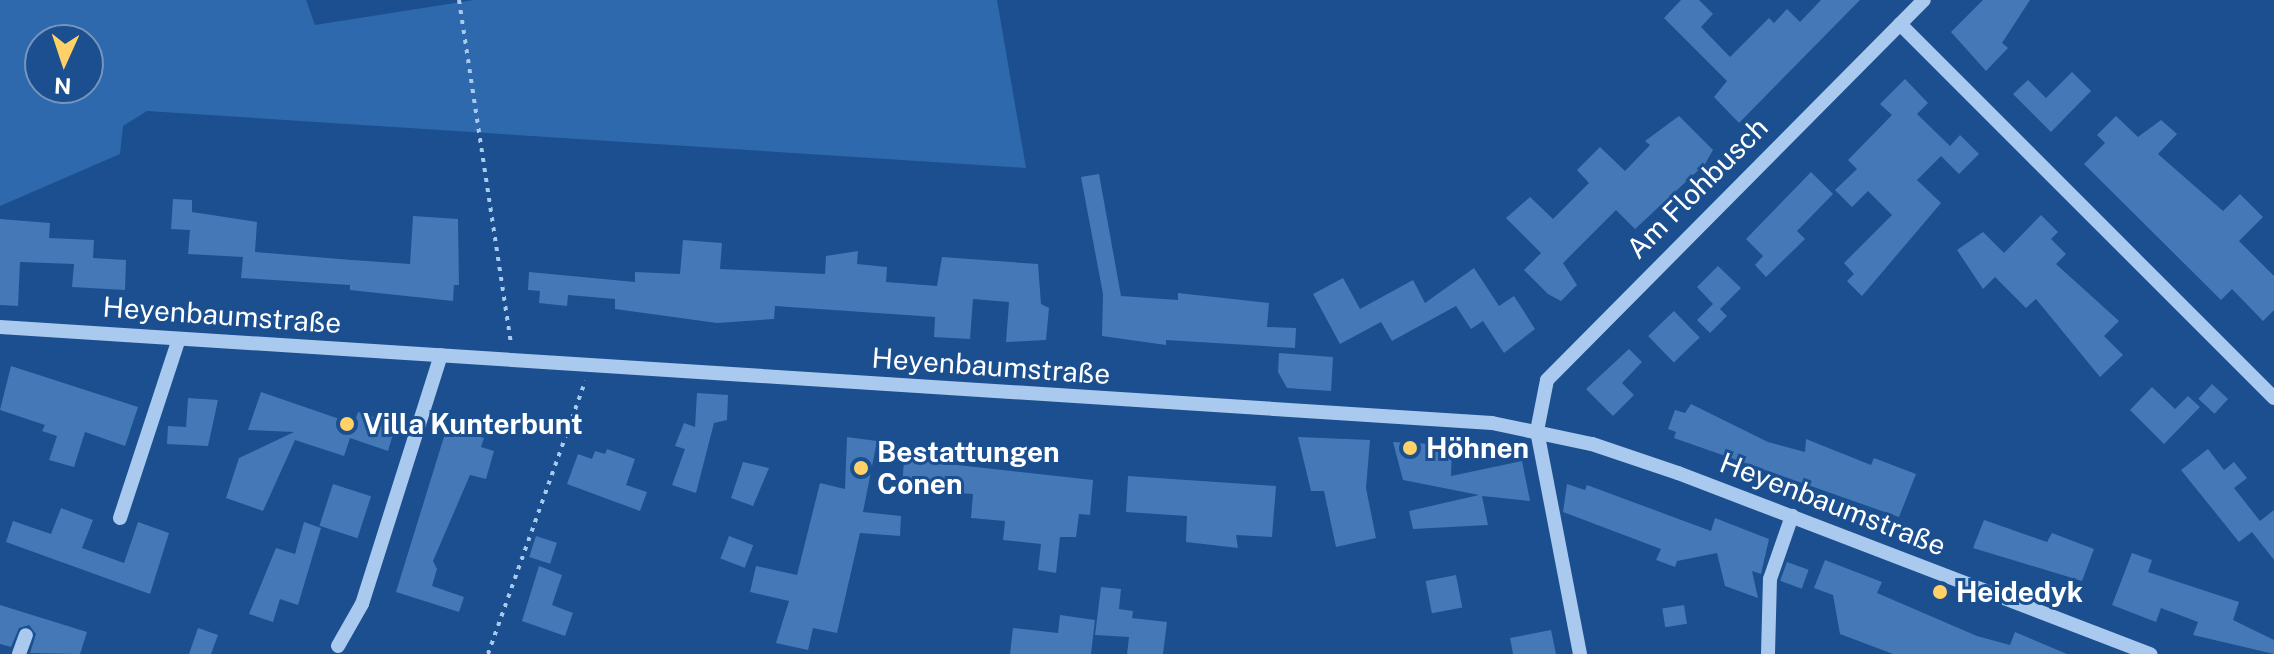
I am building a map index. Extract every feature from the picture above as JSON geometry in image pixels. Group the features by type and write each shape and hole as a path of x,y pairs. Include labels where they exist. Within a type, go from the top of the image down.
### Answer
{"street":[{"name":"Am Flohbusch","path":"1537,431 1547,380 1560,361 1924,0"},
{"path":"1900,24 2274,398"},
{"name":"Heyenbaumstraße","path":"0,327 1537,431 1678,473 2150,654"},
{"path":"120,518 179,339"},
{"path":"338,646 362,604 441,355"},
{"path":"1537,431 1580,654"},
{"path":"1768,654 1770,579 1792,516"},
{"path":"19,654 26,635"}],"path":[{"path":"459,0 509,361"},
{"path":"488,654 590,366"}],"shaded area":[{"path":"0,0 306,0 315,25 474,0 997,0 1026,168 147,111 123,126 120,154 0,206"}],"building":[{"path":"1681,0 1699,0 1713,14 1701,27 1730,57 1769,18 1774,23 1787,9 1800,22 1821,0 1860,0 1739,123 1714,97 1727,81 1664,18"},
{"path":"1983,0 2030,0 2002,43 2008,48 1986,71 1951,32"},
{"path":"2072,72 2091,91 2051,132 2013,94 2028,80 2046,98"},
{"path":"1905,79 1928,103 1917,114 1950,146 1960,135 1979,154 1959,174 1941,156 1917,180 1941,203 1862,296 1847,281 1854,274 1844,263 1892,215 1868,191 1852,207 1835,190 1857,169 1848,160 1892,115 1880,104"},
{"path":"1679,116 1713,150 1705,164 1635,229 1616,210 1563,263 1577,285 1561,301 1548,294 1524,270 1541,253 1506,218 1530,197 1553,219 1589,183 1577,170 1600,147 1625,171 1650,145 1645,141"},
{"path":"2116,116 2138,137 2161,120 2177,134 2158,154 2223,211 2240,194 2263,217 2239,241 2274,276 2274,310 2263,321 2232,289 2221,300 2084,164 2105,143 2097,135"},
{"path":"1811,172 1833,194 1797,231 1805,239 1766,277 1755,265 1763,256 1746,239"},
{"path":"1099,174 1121,296 1178,300 1178,293 1269,303 1267,327 1296,328 1295,348 1166,340 1166,345 1102,336 1103,294 1081,177"},
{"path":"173,199 192,200 192,212 257,222 255,252 352,260 410,264 413,216 458,219 459,285 454,285 453,301 350,290 350,285 241,278 243,257 188,254 190,230 171,229"},
{"path":"2041,215 2058,232 2051,239 2066,254 2056,264 2119,321 2104,336 2123,355 2100,377 2036,299 2026,308 1995,277 1983,289 1957,250 1983,232 2004,253"},
{"path":"0,219 50,223 49,238 94,240 93,258 126,260 125,290 72,287 74,264 20,262 18,306 0,305"},
{"path":"683,240 722,243 720,269 825,274 826,256 858,251 857,264 887,267 886,282 937,286 942,257 1038,264 1041,304 1049,308 1046,340 1006,342 1009,302 973,299 970,339 934,337 935,317 775,306 774,319 717,323 615,309 615,299 568,295 567,306 539,303 540,291 528,290 529,272 635,282 635,272 680,274"},
{"path":"1718,266 1741,288 1720,309 1727,316 1710,333 1697,320 1713,304 1697,287"},
{"path":"1474,268 1499,306 1514,296 1535,329 1504,353 1483,321 1471,329 1456,306 1392,341 1381,322 1340,344 1313,294 1343,278 1360,309 1413,280 1425,303"},
{"path":"1674,311 1700,338 1674,363 1648,336"},
{"path":"1629,349 1642,362 1622,383 1634,395 1613,416 1586,389"},
{"path":"1279,353 1333,357 1331,391 1287,388 1278,372"},
{"path":"11,366 138,407 125,446 85,432 74,467 49,460 57,436 42,431 45,425 0,410"},
{"path":"2212,384 2228,399 2214,414 2198,399"},
{"path":"2152,387 2175,409 2188,396 2200,407 2164,444 2130,410"},
{"path":"261,392 354,424 358,412 386,421 383,431 393,434 388,451 350,438 344,456 295,440 263,511 226,498 239,458 294,432 248,430"},
{"path":"697,393 728,395 727,420 714,423 696,493 672,485 685,449 675,446 684,423 695,427"},
{"path":"188,398 218,400 208,446 167,444 168,426 186,427"},
{"path":"1691,404 1768,442 1805,452 1806,439 1871,465 1874,458 1916,474 1899,517 1674,438 1676,432 1668,429 1675,410 1685,413"},
{"path":"447,427 484,438 481,447 494,451 486,479 470,475 433,561 437,569 432,586 464,597 459,612 396,592"},
{"path":"847,437 877,441 863,512 901,516 900,536 860,533 837,633 813,628 808,650 776,643 789,601 750,592 756,566 797,575 820,483 845,489"},
{"path":"1298,437 1370,440 1366,488 1376,538 1336,547 1324,491 1311,491"},
{"path":"1393,442 1452,445 1451,476 1522,461 1530,501 1482,496 1488,525 1413,529 1409,511 1479,495 1403,480"},
{"path":"607,449 635,459 626,485 647,492 640,511 567,484 578,454 592,459 595,451 605,454"},
{"path":"2208,449 2224,470 2234,462 2247,478 2234,488 2260,521 2274,510 2274,560 2252,532 2239,542 2181,470"},
{"path":"904,459 1093,480 1090,515 1079,514 1076,537 1060,537 1056,573 1038,570 1041,544 1003,540 1005,521 971,518 973,494 902,489"},
{"path":"743,462 769,468 753,506 731,498"},
{"path":"1128,476 1276,486 1272,537 1236,535 1238,548 1186,542 1187,516 1126,512"},
{"path":"333,484 371,496 357,538 319,526"},
{"path":"1567,484 1585,490 1587,485 1711,531 1715,518 1769,539 1761,574 1752,571 1758,598 1725,586 1717,553 1677,561 1675,567 1656,560 1661,549 1563,512"},
{"path":"61,508 93,520 82,548 124,563 138,522 169,533 150,594 6,542 13,521 51,534"},
{"path":"1984,520 2047,542 2052,533 2094,549 2082,581 1973,548"},
{"path":"304,522 321,528 298,605 280,599 273,622 249,614 276,548 295,554"},
{"path":"536,536 557,543 550,564 529,557"},
{"path":"729,536 753,545 745,568 720,558"},
{"path":"2132,553 2152,560 2148,572 2239,602 2233,620 2274,640 2274,654 2193,635 2198,622 2161,608 2156,622 2112,605"},
{"path":"1825,560 1882,582 1877,593 1977,636 2010,645 2015,632 2067,654 1893,654 1840,634 1833,595 1814,588"},
{"path":"1787,562 1809,570 1802,589 1780,581"},
{"path":"539,566 562,575 552,605 573,613 565,636 522,621"},
{"path":"1456,575 1462,607 1432,613 1426,581"},
{"path":"1101,587 1121,589 1119,609 1133,611 1132,618 1167,622 1163,654 1127,654 1129,637 1095,635"},
{"path":"0,605 87,632 80,654 30,653 36,634 29,625 19,628 11,647 0,644"},
{"path":"1684,605 1687,624 1665,627 1662,608"},
{"path":"1060,615 1095,620 1091,654 1010,654 1013,628 1058,633"},
{"path":"198,628 218,635 211,654 189,654"},
{"path":"1551,630 1556,654 1513,654 1510,638"}],"place":[{"name":"Villa Kunterbunt","path":"347,424"},
{"name":"Höhnen","path":"1410,448"},
{"name":"Bestattungen Conen","path":"861,468"},
{"name":"Heidedyk","path":"1940,592"}]}
